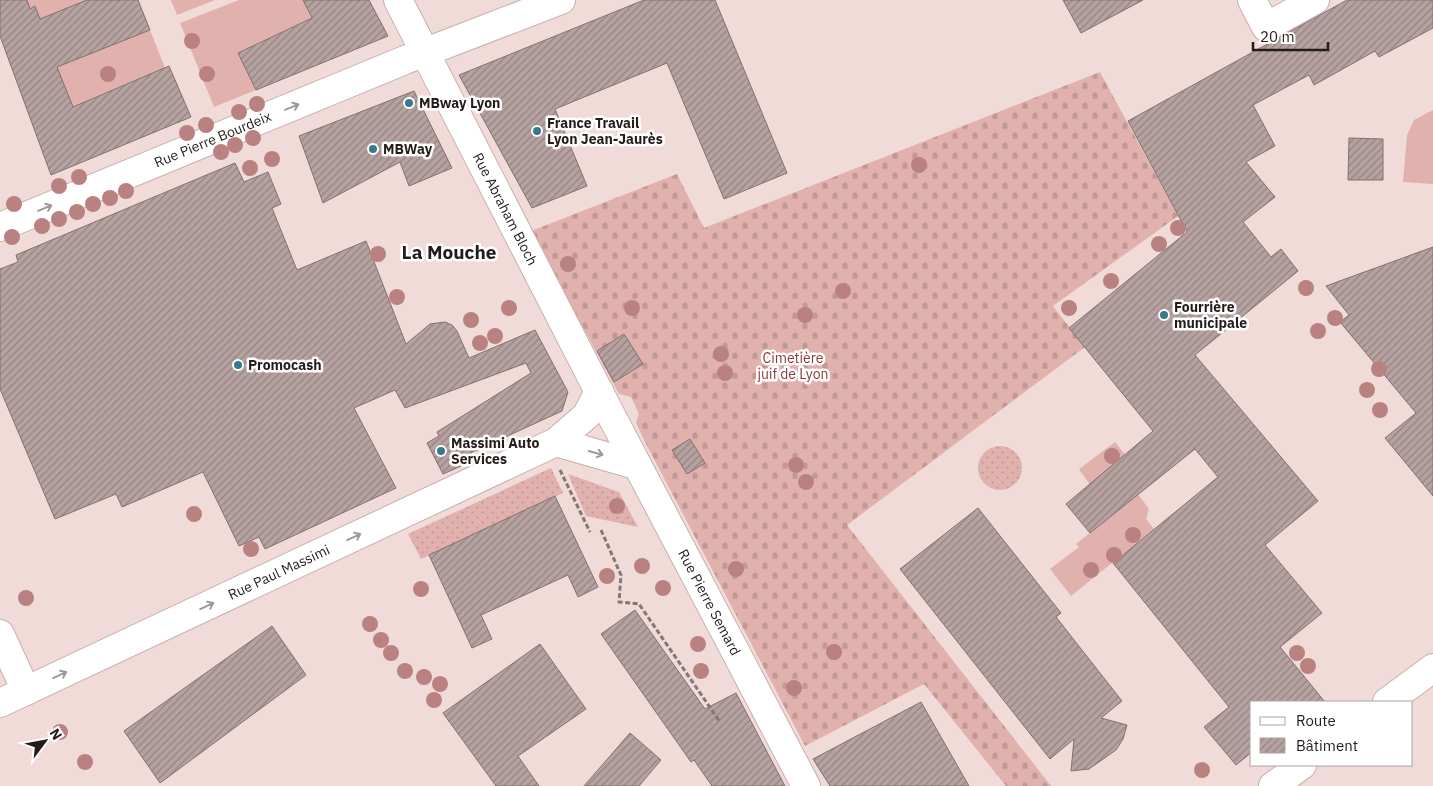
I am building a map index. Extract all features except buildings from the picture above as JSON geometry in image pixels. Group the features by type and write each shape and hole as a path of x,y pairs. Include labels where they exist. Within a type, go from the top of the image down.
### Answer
{"street":[{"name":"Rue Abraham Bloch","path":"398,0 612,417"},
{"name":"Rue Pierre Bourdeix","path":"0,227 425,52 561,0"},
{"path":"1252,0 1266,27 1315,0"},
{"name":"Rue Paul Massimi","path":"0,703 557,454 587,415 599,392"},
{"name":"Rue Pierre Semard","path":"612,417 806,786"},
{"path":"557,454 636,464"},
{"path":"0,634 26,691"},
{"path":"1388,701 1433,668"},
{"path":"1273,786 1301,766"}],"path":[{"path":"557,454 590,532"},
{"path":"601,530 621,575 619,602 639,604 720,722"}],"green space":[{"path":"27,0 87,0 72,7 150,30 165,68 95,97 70,120 58,70 53,72 36,7 30,9"},
{"path":"171,0 215,0 177,15"},
{"path":"239,0 303,0 311,18 238,53 256,90 214,107 180,23"},
{"name":"Cimetière juif de Lyon","path":"1100,72 1178,216 1053,306 1085,347 847,525 1051,786 1006,786 924,684 805,746 645,442 636,423 639,414 631,397 619,394 531,231 677,174 704,228"},
{"path":"1433,110 1433,184 1403,182 1407,135 1414,120"},
{"path":"1115,442 1145,479 1134,489 1149,509 1146,519 1154,529 1071,596 1050,569 1079,547 1076,544 1122,507 1090,485 1079,469"},
{"path":"1004,446 1016,452 1021,459 1021,477 1016,484 1009,489 996,490 988,487 981,480 978,464 981,456 988,449"},
{"path":"551,468 563,493 421,559 408,534"},
{"path":"568,474 619,492 638,527 586,516"}],"place":[{"name":"MBway Lyon","path":"409,103"},
{"name":"France Travail Lyon Jean-Jaurès","path":"537,131"},
{"name":"MBWay","path":"373,149"},
{"name":"Fourrière municipale","path":"1164,315"},
{"name":"Promocash","path":"238,365"},
{"name":"Massimi Auto Services","path":"441,451"}],"district":[{"name":"La Mouche","path":"449,252"}]}
